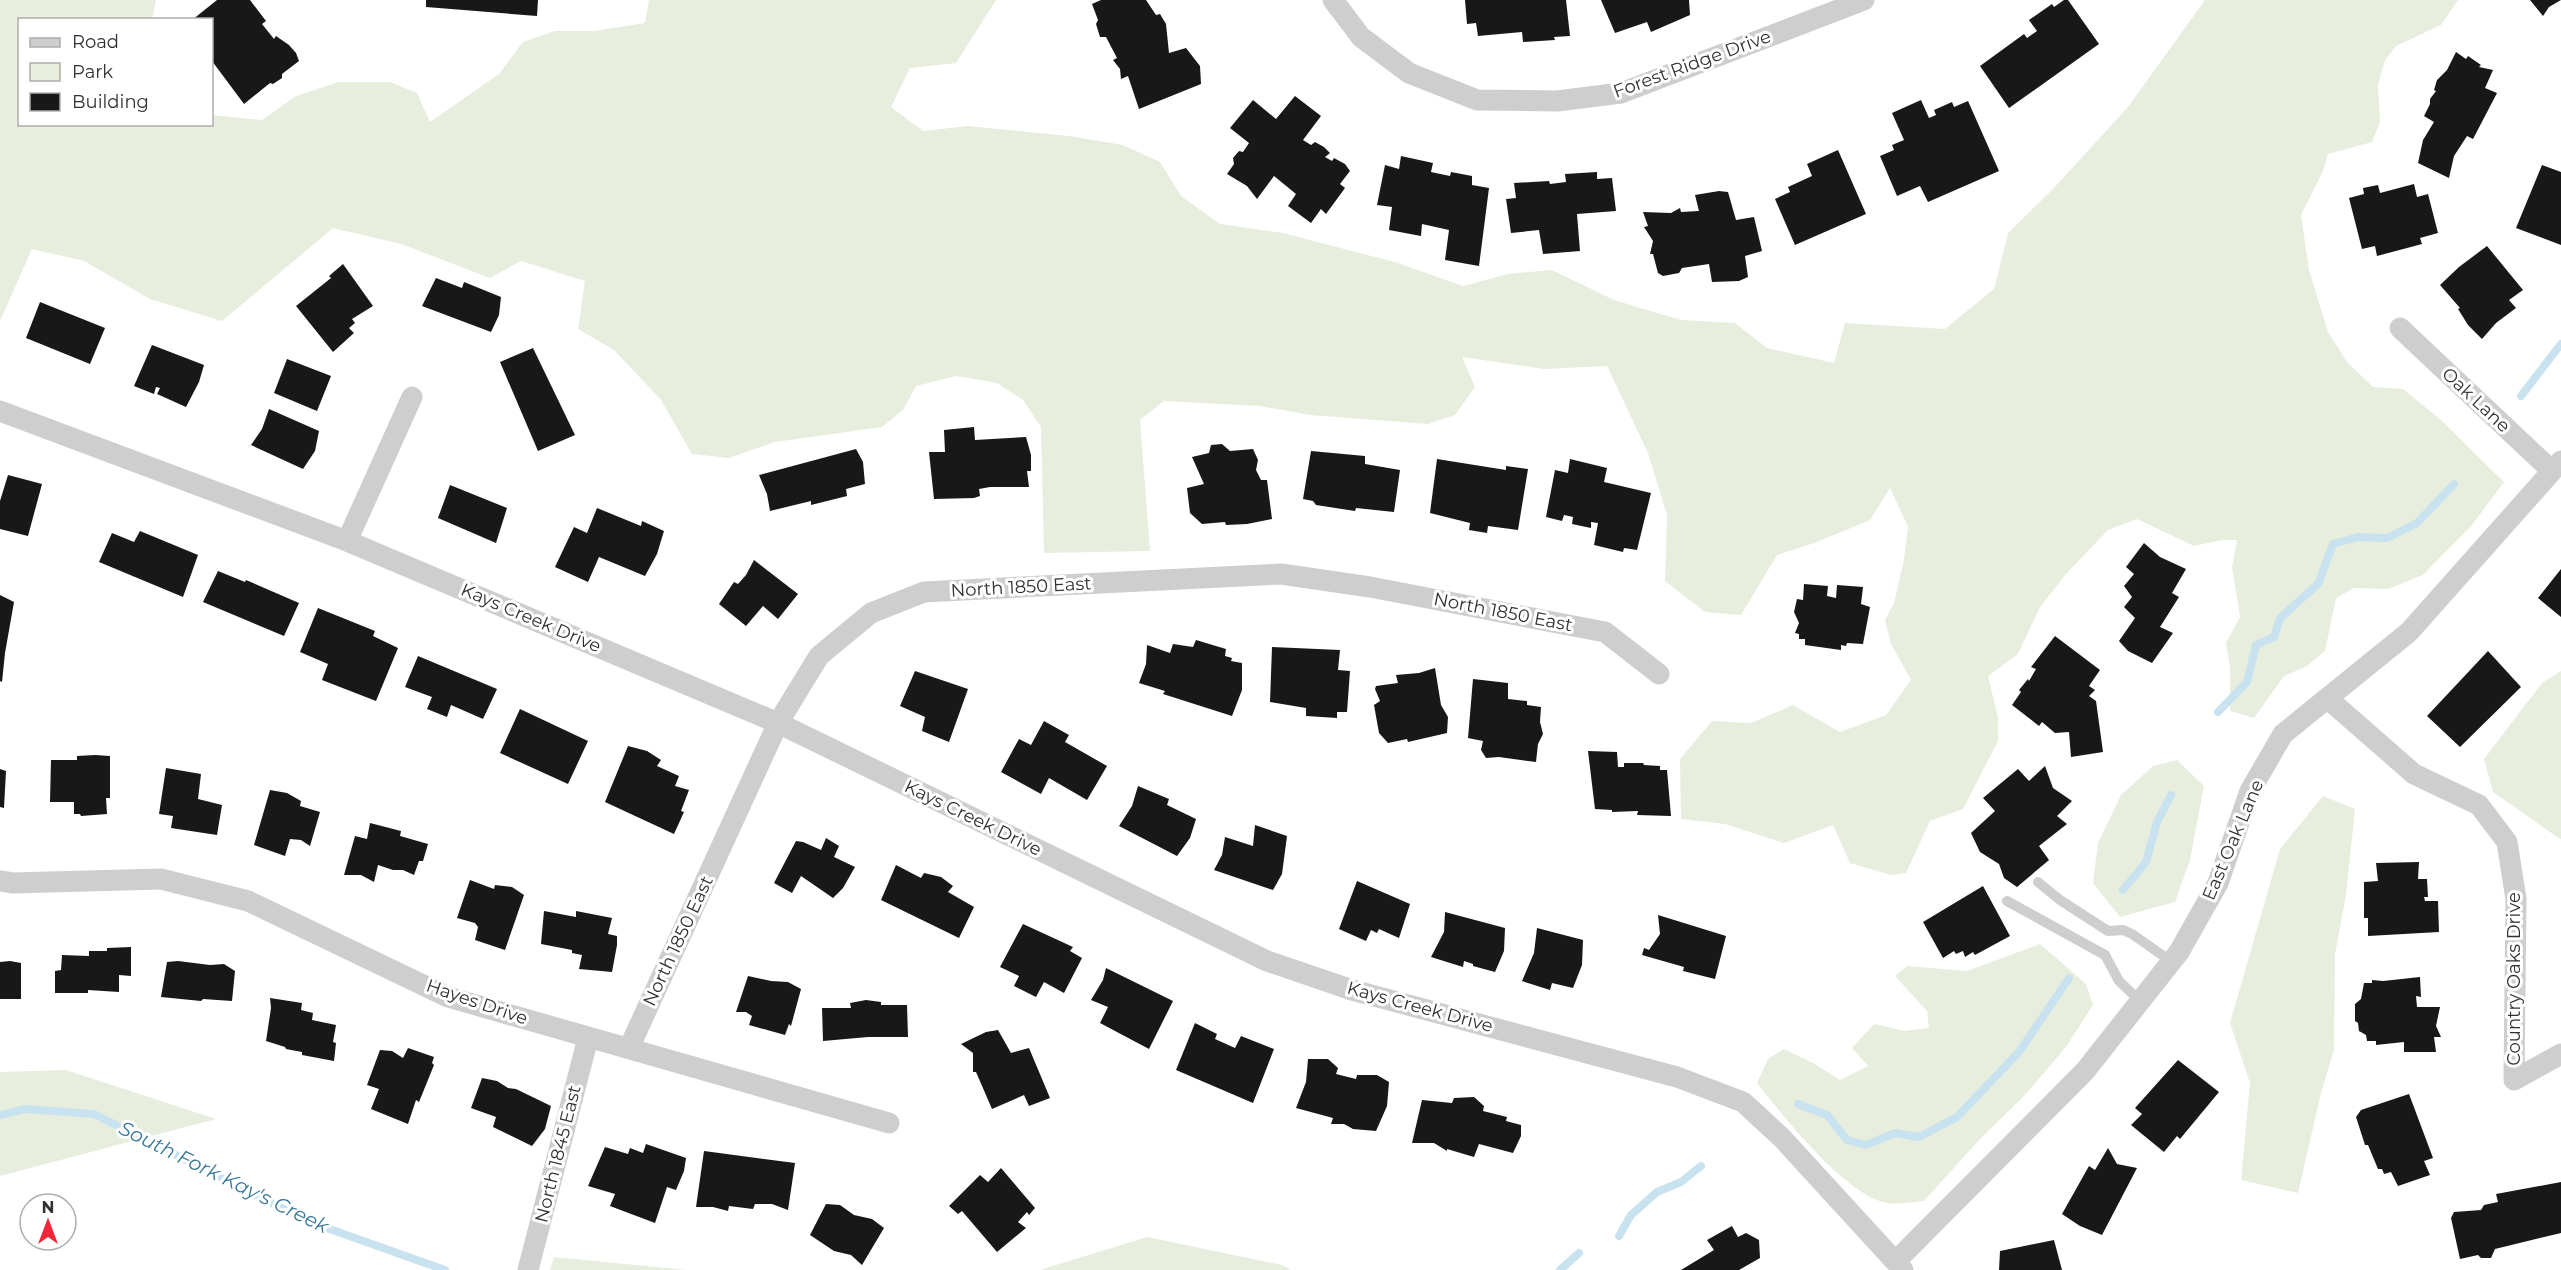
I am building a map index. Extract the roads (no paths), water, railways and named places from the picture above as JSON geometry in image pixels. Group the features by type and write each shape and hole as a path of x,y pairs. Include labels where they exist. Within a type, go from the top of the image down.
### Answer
{"street":[{"name":"Forest Ridge Drive","path":"1333,0 1361,37 1409,73 1477,100 1557,101 1621,93 1864,0"},
{"name":"Oak Lane","path":"2400,328 2556,466"},
{"path":"347,541 412,397"},
{"name":"Kays Creek Drive","path":"0,411 347,541 778,723 1267,961 1352,990 1677,1077 1743,1102 1782,1138 1900,1266"},
{"name":"East Oak Lane","path":"1900,1266 2085,1071 2172,962 2218,883 2250,791 2283,734 2409,632 2556,466"},
{"name":"North 1850 East","path":"629,1048 778,723 819,656 871,613 924,592 1281,574 1370,587 1605,632 1659,674"},
{"name":"Country Oaks Drive","path":"2327,698 2414,774 2479,805 2507,842 2516,899 2514,1080 2561,1054"},
{"name":"Hayes Drive","path":"0,881 13,883 161,879 248,901 448,997 889,1123"},
{"name":"North 1845 East","path":"528,1270 588,1038"}],"lane":[{"path":"2038,882 2060,900 2108,931 2123,930 2132,934 2172,962"},
{"path":"2007,901 2105,955 2119,981 2140,1001"}],"waterway":[{"path":"2521,396 2561,344"},
{"path":"2218,712 2247,682 2256,645 2274,637 2280,618 2318,584 2333,544 2358,537 2387,538 2417,523 2454,484"},
{"path":"2123,890 2146,862 2157,822 2171,795"},
{"path":"1798,1104 1827,1115 1847,1140 1866,1145 1895,1133 1919,1137 1957,1117 2019,1052 2069,978"},
{"name":"South Fork Kay's Creek","path":"0,1115 25,1109 94,1114 310,1222 445,1270"},
{"path":"1619,1236 1631,1215 1657,1192 1681,1182 1701,1166"},
{"path":"1560,1270 1579,1253"}]}
